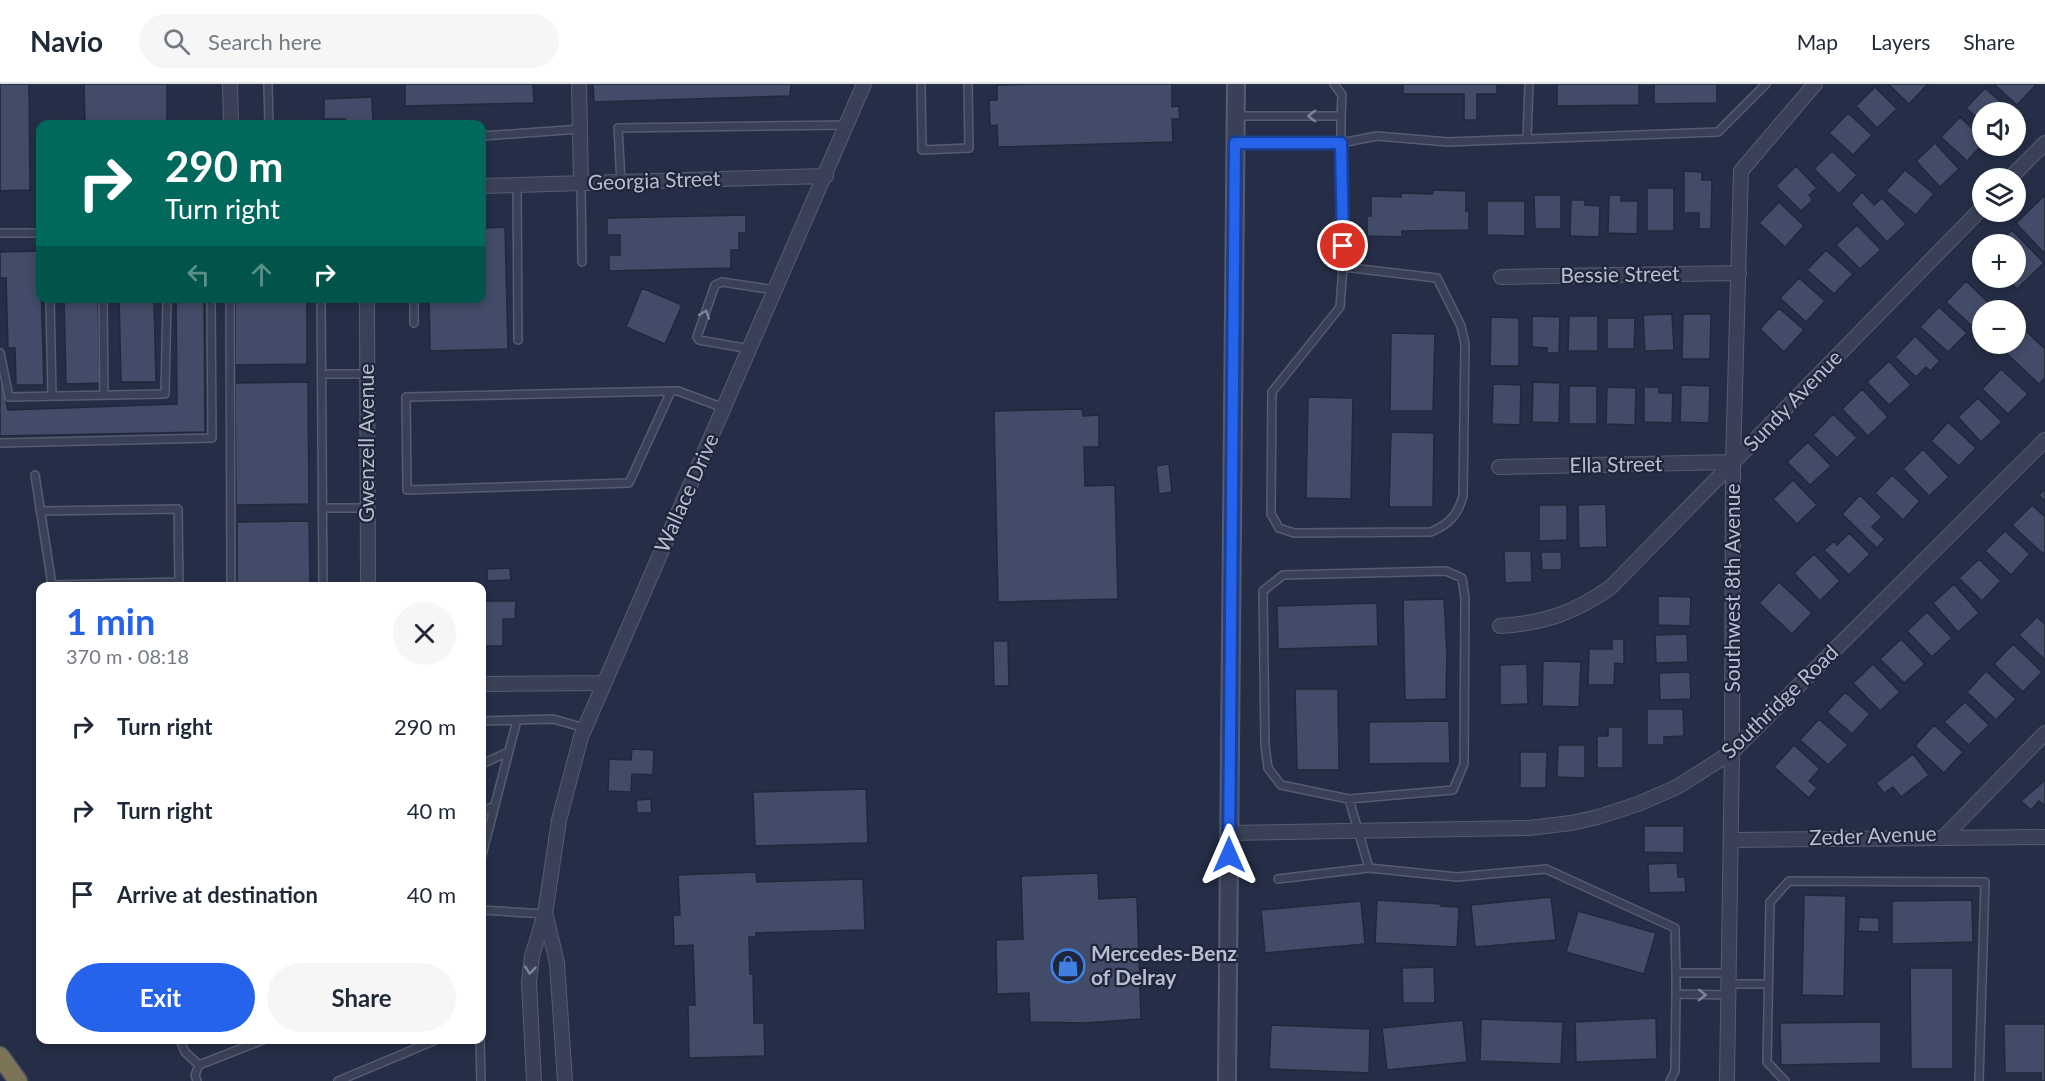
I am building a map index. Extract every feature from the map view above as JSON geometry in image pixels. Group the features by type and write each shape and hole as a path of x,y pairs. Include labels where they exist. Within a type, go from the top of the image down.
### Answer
{"highway":[{"path":"0,1056 18,1081"}],"street":[{"path":"230,84 231,120"},
{"path":"579,84 581,183"},
{"name":"Wallace Drive","path":"534,1081 529,982 532,956 545,914 559,820 585,728 864,84"},
{"path":"1227,1081 1236,84"},
{"name":"Southwest 8th Avenue","path":"1727,1081 1732,752 1733,462 1741,171 1815,84"},
{"path":"2020,168 2045,143"},
{"name":"Georgia Street","path":"486,186 825,176"},
{"name":"Sundy Avenue","path":"1500,626 1545,620 1569,613 1591,601 1621,578 1972,218"},
{"name":"Bessie Street","path":"1501,277 1739,273"},
{"name":"Gwenzell Avenue","path":"367,303 368,582"},
{"name":"Southridge Road","path":"1229,833 1529,828 1580,821 1638,804 1677,787 1732,752 2045,440"},
{"name":"Ella Street","path":"1500,467 1733,462"},
{"path":"486,684 604,683"},
{"name":"Zeder Avenue","path":"1731,840 1943,838 2045,733"},
{"path":"1943,838 2045,837"},
{"name":"Wallace Drive","path":"545,914 557,963 565,1081"}],"lane":[{"path":"268,84 269,120"},
{"path":"921,84 922,150 969,148 968,84"},
{"path":"1334,84 1342,95 1343,267 1340,307 1272,392 1271,514 1279,528 1294,533 1431,532 1443,527 1453,519 1460,508 1463,496 1465,345 1461,326 1437,278 1343,267"},
{"path":"1527,138 1529,84"},
{"path":"1235,143 1341,143 1377,136 1448,142 1718,132 1766,84"},
{"path":"1235,116 1341,116"},
{"path":"621,182 618,128 847,125"},
{"path":"486,136 580,129"},
{"path":"581,183 582,262"},
{"path":"517,185 518,340"},
{"path":"0,233 36,233"},
{"path":"750,349 699,340 697,337 715,285 722,282 776,290"},
{"path":"50,303 52,396"},
{"path":"103,303 104,395"},
{"path":"0,353 9,397 165,394 167,303"},
{"path":"0,443 212,438 211,303"},
{"path":"230,303 231,582"},
{"path":"321,303 323,582"},
{"path":"414,303 414,323"},
{"path":"322,374 367,374"},
{"path":"671,391 629,483 407,490 406,398 671,391 678,391 724,408"},
{"path":"35,475 51,582"},
{"path":"322,508 368,508"},
{"path":"40,510 178,509 179,582"},
{"path":"1446,571 1462,578 1465,597 1464,764 1453,790 1349,800 1281,785 1268,768 1265,745 1263,591 1283,575 1446,571"},
{"path":"486,721 553,719 585,728"},
{"path":"486,839 517,720"},
{"path":"486,762 508,752"},
{"path":"1349,800 1369,868"},
{"path":"486,810 494,806"},
{"path":"1278,879 1369,868 1458,878 1546,869 1675,928 1675,1071 1670,1081"},
{"path":"1785,1081 1767,1062 1767,984 1770,902 1789,881 1985,882 1979,1081"},
{"path":"486,910 545,914"},
{"path":"1676,974 1729,984 1767,984"},
{"path":"1676,994 1729,984"},
{"path":"182,1044 185,1052 199,1065"},
{"path":"197,1081 195,1075 199,1065 253,1044"},
{"path":"338,1081 426,1044"},
{"path":"480,1044 481,1081"}],"building":[{"path":"0,84 29,84 30,190 0,191"},
{"path":"84,84 167,84 167,120 85,120"},
{"path":"405,84 533,84 534,103 405,106"},
{"path":"593,84 791,84 790,96 594,102"},
{"path":"1172,84 1172,107 1179,106 1180,119 1172,119 1173,142 998,147 997,125 990,126 989,100 997,100 997,85"},
{"path":"1403,84 1497,84 1497,94 1477,94 1477,120 1464,120 1464,94 1403,94"},
{"path":"1557,84 1639,84 1639,105 1557,106"},
{"path":"1654,84 1717,84 1717,103 1654,104"},
{"path":"1888,84 1928,84 1909,104"},
{"path":"1994,84 2036,85 2020,102 2014,102"},
{"path":"1875,87 1897,109 1877,128 1856,106"},
{"path":"1985,88 2001,102 1972,102 1972,113 1966,108"},
{"path":"372,97 373,120 324,119 324,99"},
{"path":"1848,113 1872,135 1853,155 1829,133"},
{"path":"1960,117 1972,128 1972,156 1967,161 1941,137"},
{"path":"1935,143 1959,169 1940,187 1916,161"},
{"path":"1832,151 1857,175 1839,194 1814,169"},
{"path":"1796,166 1817,188 1809,195 1813,200 1801,211 1776,186"},
{"path":"1905,170 1934,194 1916,215 1886,191"},
{"path":"1684,171 1702,172 1702,180 1712,180 1711,229 1699,229 1699,213 1684,213"},
{"path":"1647,188 1674,188 1674,231 1647,231"},
{"path":"1433,190 1466,191 1469,230 1402,231 1402,237 1367,236 1367,216 1371,216 1371,196 1401,197 1401,193 1432,194"},
{"path":"1862,192 1874,205 1882,198 1906,224 1887,242 1851,204"},
{"path":"1534,195 1561,195 1561,229 1535,229"},
{"path":"1609,195 1621,195 1621,201 1638,201 1637,234 1608,233"},
{"path":"2045,197 2045,254 2016,223 2026,222 2026,213"},
{"path":"1571,200 1585,200 1585,205 1600,206 1599,237 1570,236"},
{"path":"1487,201 1525,201 1525,236 1487,235"},
{"path":"1779,202 1804,226 1785,247 1759,223"},
{"path":"746,215 746,233 739,233 739,250 731,250 731,268 609,271 609,255 620,255 620,235 607,235 607,218"},
{"path":"1857,225 1881,250 1860,269 1836,245"},
{"path":"505,227 508,349 430,351 429,303 486,303 486,228"},
{"path":"2026,244 2044,263 2026,280"},
{"path":"1826,250 1853,274 1834,294 1807,270"},
{"path":"36,251 36,303 42,303 44,385 16,385 15,348 8,348 6,278 0,278 0,252"},
{"path":"1799,278 1825,301 1806,322 1780,298"},
{"path":"1966,281 1986,300 1972,300 1971,325 1946,302"},
{"path":"642,288 682,305 665,344 626,327"},
{"path":"64,303 98,303 100,383 66,384"},
{"path":"119,303 154,303 156,382 121,382"},
{"path":"176,303 204,303 205,432 0,436 0,373 8,410 177,404"},
{"path":"235,303 307,303 307,364 235,365"},
{"path":"1939,307 1967,333 1948,352 1920,327"},
{"path":"1779,308 1804,330 1784,352 1760,329"},
{"path":"1672,314 1674,350 1645,351 1643,315"},
{"path":"1683,314 1711,314 1710,359 1682,359"},
{"path":"1532,316 1560,317 1559,353 1547,353 1547,348 1532,347"},
{"path":"1569,316 1598,316 1598,351 1568,351"},
{"path":"1491,317 1519,318 1519,366 1490,366"},
{"path":"1607,318 1635,318 1634,349 1607,349"},
{"path":"2026,331 2045,349 2045,378 2039,384 2007,354 2026,354"},
{"path":"1391,333 1435,334 1433,411 1390,411"},
{"path":"1915,336 1940,361 1930,371 1926,367 1916,377 1895,357"},
{"path":"1889,361 1911,385 1889,405 1867,382"},
{"path":"2001,369 2028,394 2008,414 1982,389"},
{"path":"308,382 309,504 236,505 235,383"},
{"path":"1533,382 1560,383 1559,423 1532,422"},
{"path":"1493,384 1521,385 1520,425 1492,424"},
{"path":"1681,385 1710,386 1709,423 1680,422"},
{"path":"1569,386 1597,386 1597,424 1569,424"},
{"path":"1607,387 1636,388 1635,425 1606,424"},
{"path":"1644,387 1659,387 1659,393 1673,393 1672,423 1644,422"},
{"path":"1862,389 1888,417 1868,436 1842,409"},
{"path":"1308,397 1353,398 1351,499 1306,498"},
{"path":"1978,398 2002,422 1981,442 1958,417"},
{"path":"1082,409 1083,416 1099,415 1099,447 1084,447 1085,486 1115,485 1118,599 998,602 994,411"},
{"path":"1833,414 1857,438 1837,458 1813,435"},
{"path":"1948,422 1976,448 1959,466 1931,441"},
{"path":"1391,432 1434,433 1433,507 1389,507"},
{"path":"1808,442 1831,466 1810,485 1787,462"},
{"path":"1923,449 1949,477 1929,496 1903,469"},
{"path":"1169,464 1172,492 1159,494 1156,466"},
{"path":"1892,475 1920,501 1903,520 1875,493"},
{"path":"1793,480 1817,505 1797,524 1773,499"},
{"path":"2045,489 2045,502 2039,495"},
{"path":"1860,495 1882,517 1872,527 1885,539 1877,548 1842,514"},
{"path":"1606,504 1607,547 1579,548 1578,505"},
{"path":"1539,505 1567,505 1567,540 1539,541"},
{"path":"2032,505 2045,517 2045,552 2043,554 2012,525"},
{"path":"309,521 310,582 237,582 237,522"},
{"path":"2005,531 2030,554 2011,575 1985,551"},
{"path":"1849,533 1870,554 1849,575 1824,550 1834,541 1837,545"},
{"path":"1504,551 1531,551 1532,582 1505,583"},
{"path":"1541,552 1561,552 1562,570 1542,570"},
{"path":"1814,554 1840,581 1820,601 1794,573"},
{"path":"1979,559 2001,581 1982,601 1959,578"},
{"path":"510,568 511,580 487,581 487,569"},
{"path":"1779,582 1812,613 1792,634 1759,603"},
{"path":"1954,584 1979,613 1958,632 1933,603"},
{"path":"1658,596 1691,597 1690,626 1658,625"},
{"path":"1444,599 1447,653 1446,699 1405,700 1403,600"},
{"path":"486,601 516,601 515,619 503,619 503,646 486,646"},
{"path":"1377,603 1378,646 1278,649 1277,606"},
{"path":"1927,612 1952,638 1932,657 1907,631"},
{"path":"2037,617 2045,624 2045,660 2019,635"},
{"path":"1687,634 1688,662 1656,663 1655,635"},
{"path":"1612,639 1624,639 1624,664 1615,663 1614,685 1588,685 1589,649 1612,649"},
{"path":"1901,639 1925,664 1904,683 1880,659"},
{"path":"993,641 1008,641 1009,686 994,686"},
{"path":"2013,644 2042,672 2023,692 1994,664"},
{"path":"1543,661 1581,662 1579,707 1542,706"},
{"path":"1527,664 1528,704 1500,705 1500,665"},
{"path":"1873,664 1900,692 1880,711 1853,683"},
{"path":"1986,671 2016,699 1996,720 1967,692"},
{"path":"1690,672 1691,699 1660,700 1659,673"},
{"path":"1295,689 1338,689 1339,770 1297,770"},
{"path":"1845,692 1870,714 1852,734 1827,712"},
{"path":"1965,702 1989,725 1969,745 1944,722"},
{"path":"1647,709 1683,709 1684,736 1664,737 1664,745 1647,745"},
{"path":"1819,719 1848,745 1828,765 1800,740"},
{"path":"1449,721 1450,763 1369,764 1369,722"},
{"path":"1934,725 1963,752 1944,773 1915,746"},
{"path":"1608,727 1623,727 1623,768 1597,768 1597,736 1608,736"},
{"path":"1558,745 1585,745 1585,778 1557,777"},
{"path":"1794,745 1820,769 1809,781 1817,788 1809,798 1774,767"},
{"path":"632,749 654,750 653,775 632,774 631,792 608,791 609,759 631,760"},
{"path":"1520,752 1547,752 1546,788 1520,788"},
{"path":"1913,754 1929,775 1901,797 1893,787 1884,793 1876,783"},
{"path":"2045,780 2045,806 2039,801 2031,810 2021,801"},
{"path":"866,789 868,843 755,846 753,792"},
{"path":"651,799 652,813 637,813 636,800"},
{"path":"1644,826 1684,826 1684,853 1644,852"},
{"path":"1677,863 1678,877 1685,877 1686,892 1649,893 1648,864"},
{"path":"756,872 757,882 863,879 865,930 756,933 756,937 749,937 750,974 753,974 754,1023 764,1023 765,1056 689,1058 688,1005 695,1005 693,945 674,946 673,915 680,915 678,875"},
{"name":"Mercedes-Benz of Delray","path":"1098,873 1099,899 1137,897 1141,1019 1085,1023 1030,1022 1029,993 997,994 996,940 1023,939 1021,876"},
{"path":"1804,895 1846,896 1844,996 1802,995"},
{"path":"1551,897 1556,940 1475,947 1471,905"},
{"path":"1377,900 1459,907 1457,947 1375,943"},
{"path":"1972,900 1973,942 1892,944 1892,901"},
{"path":"1361,901 1365,944 1265,953 1261,910"},
{"path":"1578,911 1656,933 1644,974 1566,952"},
{"path":"1859,917 1879,918 1879,932 1858,931"},
{"path":"1434,967 1435,1003 1403,1003 1402,968"},
{"path":"1910,968 1953,968 1953,1069 1911,1069"},
{"path":"1656,1018 1657,1059 1576,1062 1575,1022"},
{"path":"1481,1019 1563,1022 1561,1064 1480,1061"},
{"path":"2043,1019 2045,1019 2045,1081 2041,1081 2041,1073 2005,1073 2004,1024 2043,1024"},
{"path":"1463,1020 1467,1062 1387,1070 1382,1028"},
{"path":"1881,1022 1881,1063 1781,1065 1780,1023"},
{"path":"1271,1025 1370,1029 1369,1073 1269,1069"}],"place":[{"name":"Mercedes-Benz of Delray","path":"1068,966"}],"route":[{"path":"1229,855 1235,143 1341,143 1343,246"}]}
